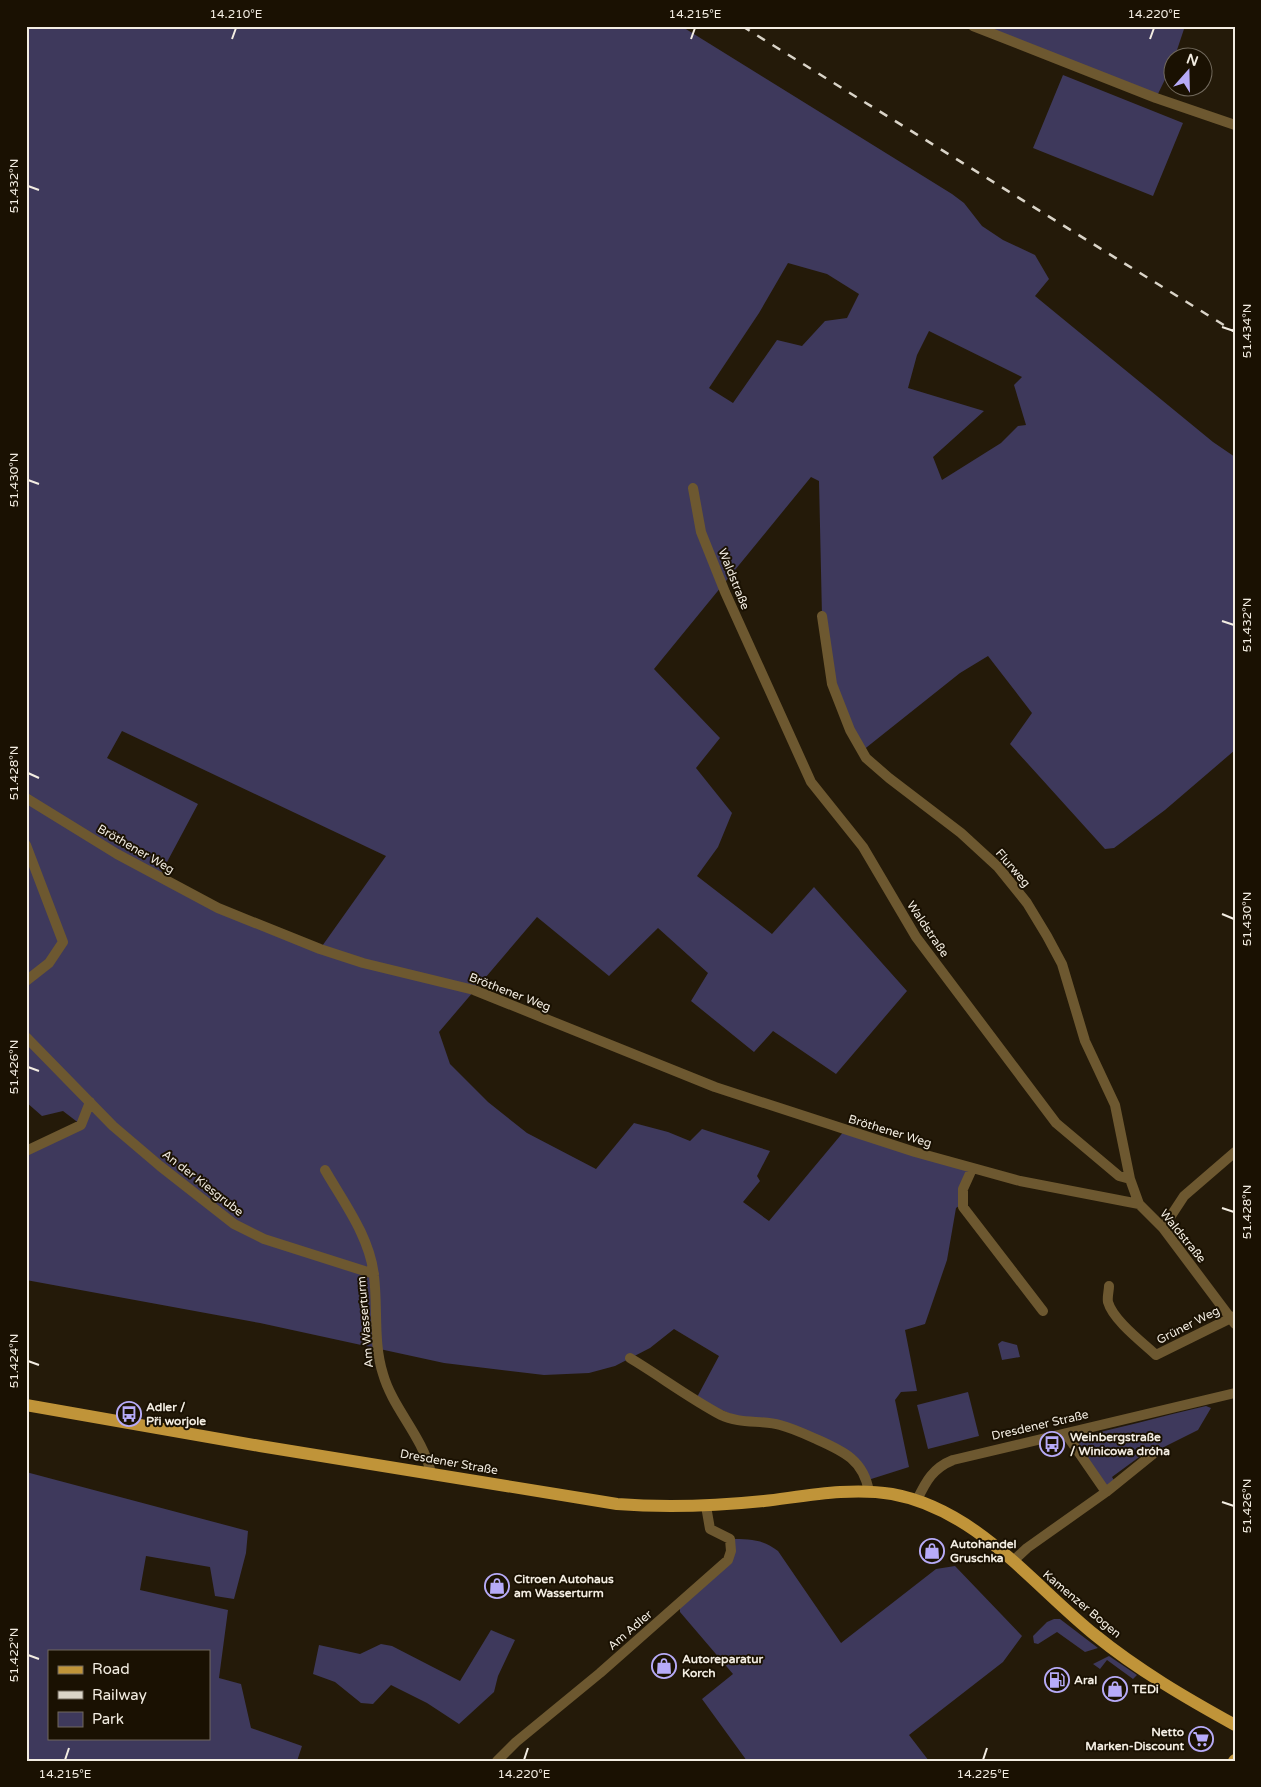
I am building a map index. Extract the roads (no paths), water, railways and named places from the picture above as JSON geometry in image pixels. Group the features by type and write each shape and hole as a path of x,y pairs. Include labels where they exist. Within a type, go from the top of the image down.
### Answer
{"main road":[{"name":"Dresdener Straße","path":"26,1405 260,1446 617,1504 655,1507 706,1506 869,1492 917,1500"},
{"name":"Kamenzer Bogen","path":"917,1500 931,1505 966,1524 1112,1648 1166,1684 1235,1725"}],"street":[{"path":"973,26 1156,98 1235,125"},
{"name":"Waldstraße","path":"693,488 701,532 724,592 811,782 863,847 916,937 1056,1123 1119,1176 1130,1179 1140,1204 1163,1228 1233,1319"},
{"name":"Flurweg","path":"822,616 832,684 850,730 866,758 961,833 998,867 1027,903 1047,936 1062,964 1085,1042 1115,1105 1130,1179"},
{"name":"Bröthener Weg","path":"26,798 117,854 218,908 311,945 363,963 474,990 715,1087 972,1169 1027,1183 1140,1204"},
{"path":"26,846 63,942 49,963 26,981"},
{"name":"An der Kiesgrube","path":"26,1037 90,1102 160,1166 234,1224 264,1239 374,1274"},
{"path":"26,1151 81,1125 90,1102"},
{"path":"1163,1228 1184,1196 1235,1152"},
{"path":"972,1169 963,1189 963,1207 1043,1311"},
{"name":"Am Wasserturm","path":"325,1170 362,1234 374,1274 378,1348 383,1375 400,1410 420,1439 431,1473"},
{"name":"Grüner Weg","path":"1109,1286 1107,1300 1112,1310 1132,1334 1156,1355 1233,1319"},
{"path":"630,1358 722,1415 739,1421 780,1425 844,1452 857,1462 863,1471 869,1492"},
{"name":"Dresdener Straße","path":"917,1500 926,1480 943,1464 964,1456 1235,1394"},
{"path":"1066,1434 1106,1492"},
{"path":"1013,1562 1027,1548 1106,1492 1153,1454"},
{"name":"Am Adler","path":"497,1761 516,1742 600,1673 728,1560 731,1551 730,1539 710,1529 706,1506"}],"railway":[{"path":"742,26 1235,332"}],"place":[{"name":"Adler / Při worjole","path":"129,1414"},
{"name":"Weinbergstraße / Winicowa dróha","path":"1052,1444"},
{"name":"Autohandel Gruschka","path":"932,1551"},
{"name":"Citroen Autohaus am Wasserturm","path":"497,1586"},
{"name":"Autoreparatur Korch","path":"664,1666"},
{"name":"Aral","path":"1057,1680"},
{"name":"TEDi","path":"1115,1689"},
{"name":"Netto Marken-Discount","path":"1201,1739"}]}
